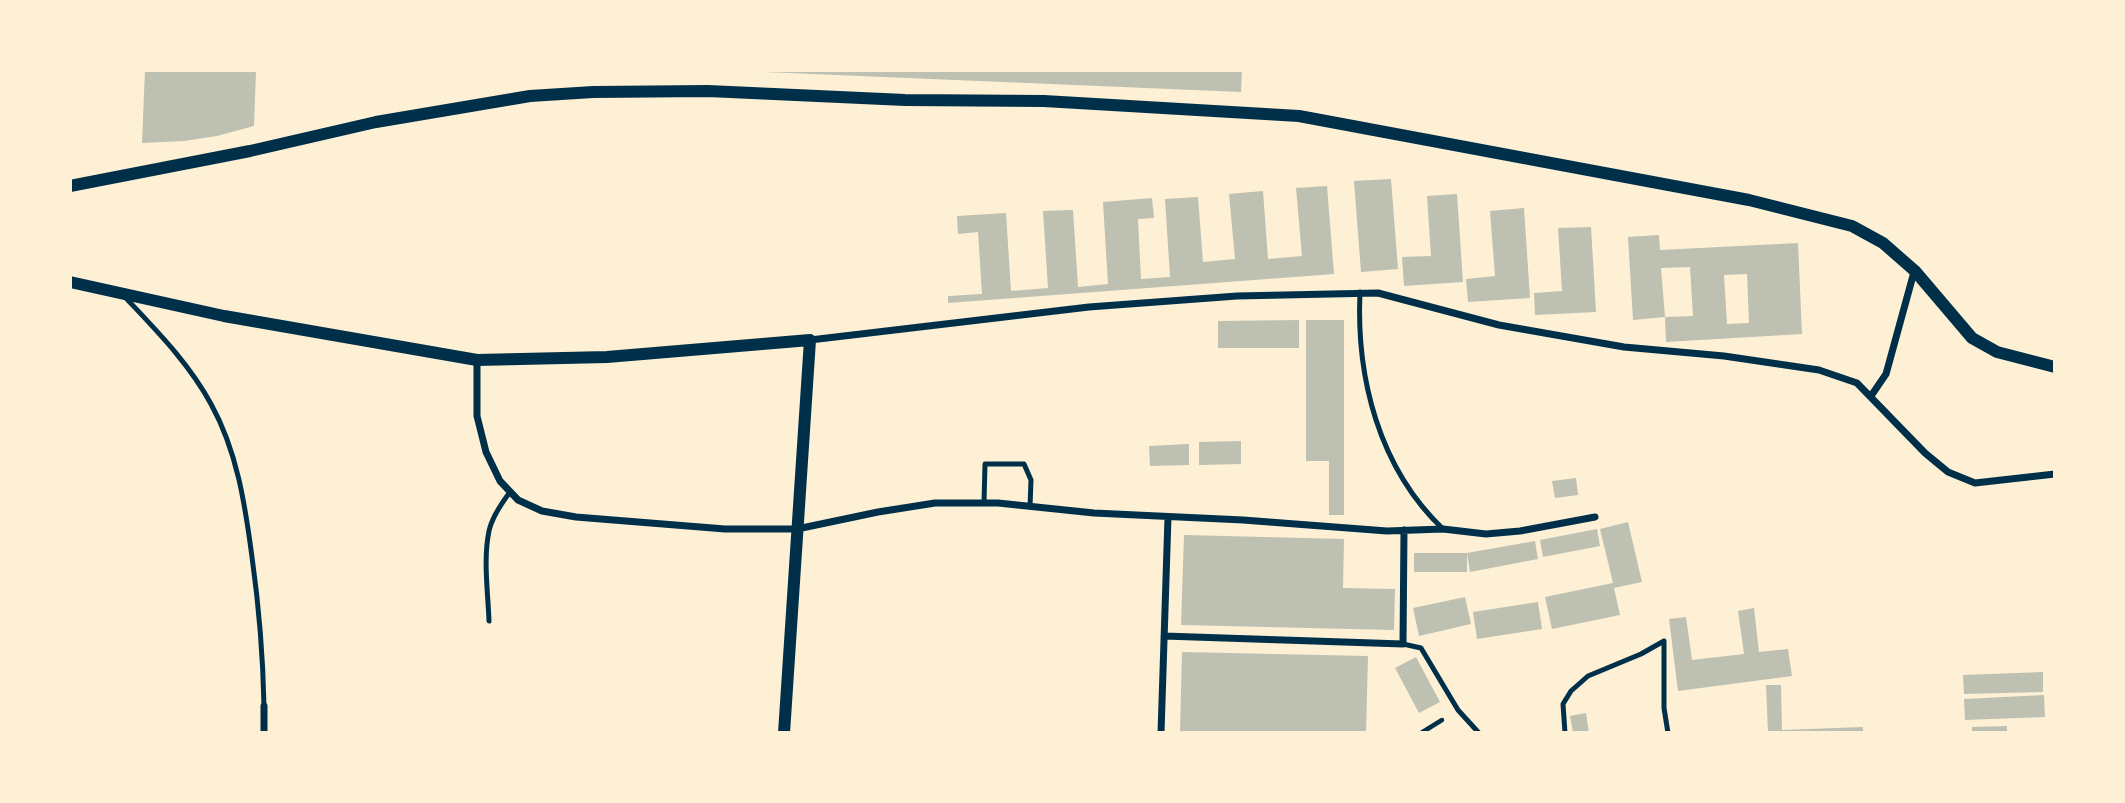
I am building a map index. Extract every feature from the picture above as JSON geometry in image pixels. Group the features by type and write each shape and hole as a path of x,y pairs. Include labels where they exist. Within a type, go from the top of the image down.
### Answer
{"street":[{"path":"70,186 250,151 376,122 530,96 593,92 708,91 905,100 1044,101 1299,116 1749,200 1853,226 1883,243 1915,271 1972,338 1997,352 2055,367"},
{"path":"1871,396 1886,374 1915,271"},
{"path":"70,282 225,316 477,360 607,357 810,340 1089,307 1237,296 1378,293 1499,325 1625,347 1724,356 1819,370 1857,383 1925,453 1948,472 1975,483 2055,474"},
{"path":"783,733 810,340"},
{"path":"477,360 477,416 486,452 499,481 517,500 542,511 576,517 724,529 797,529 935,503 984,503 1168,517 1404,530 1443,529 1486,534 1520,531 1595,517"},
{"path":"1161,733 1168,517"},
{"path":"1164,636 1404,644 1404,530"},
{"path":"264,706 264,733"}],"lane":[{"path":"1360,292 1358,329 1362,363 1387,454 1426,513 1443,529"},
{"path":"122,294 170,346 211,403 237,464 257,598 263,658 264,706"},
{"path":"984,503 985,464 1024,464 1030,474 1030,507"},
{"path":"489,621 489,530 497,509 510,492"},
{"path":"1565,733 1563,704 1571,691 1588,676 1641,654 1664,641 1664,708 1668,733"},
{"path":"1404,644 1421,648 1458,710 1479,733"}],"building":[{"path":"145,70 256,71 254,126 217,136 142,143"},
{"path":"764,70 1242,70 1241,92"},
{"path":"1391,179 1398,269 1361,272 1354,181"},
{"path":"1327,186 1334,274 948,303 948,296 982,294 978,232 958,234 957,216 1006,213 1011,291 1048,288 1043,211 1073,210 1078,287 1108,284 1103,202 1152,198 1154,218 1138,219 1141,279 1170,277 1165,199 1198,197 1203,262 1235,259 1229,194 1263,191 1268,259 1302,256 1296,188"},
{"path":"1457,194 1463,282 1404,286 1402,257 1431,256 1427,196"},
{"path":"1524,208 1530,298 1468,302 1466,279 1495,276 1490,211"},
{"path":"1591,227 1596,312 1535,315 1534,293 1562,291 1558,228"},
{"path":"1659,235 1660,250 1798,243 1802,334 1666,342 1665,317 1633,320 1628,237","holes":["1690,267 1693,316 1665,317 1661,268","1747,274 1749,323 1727,324 1724,275"]},
{"path":"1299,320 1299,348 1218,348 1218,321"},
{"path":"1306,320 1344,320 1344,515 1329,515 1329,461 1306,461"},
{"path":"1241,441 1241,464 1199,465 1199,442"},
{"path":"1189,444 1189,465 1150,466 1149,446"},
{"path":"1576,478 1578,495 1555,498 1552,481"},
{"path":"1628,522 1642,582 1614,588 1620,615 1552,629 1545,597 1613,583 1600,529"},
{"path":"1597,529 1600,546 1543,557 1540,540"},
{"path":"1184,535 1344,539 1343,588 1395,589 1394,630 1181,625"},
{"path":"1535,541 1538,559 1470,572 1467,553"},
{"path":"1414,553 1467,553 1467,572 1414,572"},
{"path":"1465,597 1471,624 1419,636 1413,608"},
{"path":"1538,602 1542,629 1477,639 1473,612"},
{"path":"1754,608 1759,652 1788,649 1792,676 1678,691 1669,619 1686,617 1692,660 1744,654 1738,611"},
{"path":"1182,652 1368,656 1366,733 1180,733"},
{"path":"1416,657 1440,702 1419,713 1395,668"},
{"path":"2043,672 2043,692 1964,694 1963,675"},
{"path":"1766,685 1781,685 1782,730 1863,727 1863,733 1768,733"},
{"path":"2044,695 2045,717 1965,720 1964,699"},
{"path":"1586,713 1589,733 1573,733 1570,716"},
{"path":"2007,726 2007,733 1972,733 1972,727"}]}
